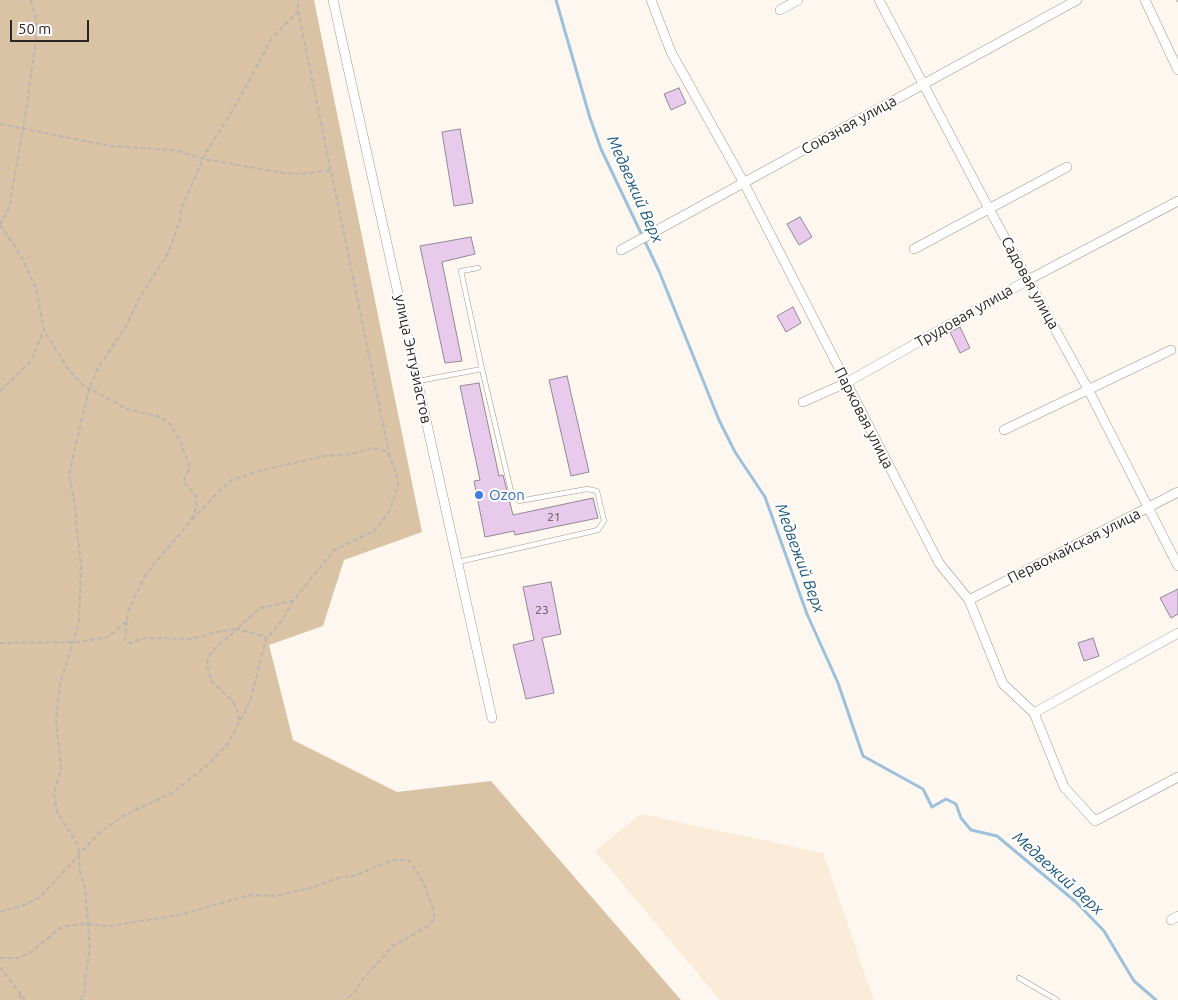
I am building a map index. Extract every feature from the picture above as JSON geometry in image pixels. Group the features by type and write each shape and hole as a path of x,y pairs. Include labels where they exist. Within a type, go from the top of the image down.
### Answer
{"street":[{"name":"улица Энтузиастов","path":"333,0 492,718"},
{"name":"Парковая улица","path":"651,0 671,52 744,182 939,563 970,600 1003,684 1034,712 1064,787 1096,821 1178,778"},
{"path":"780,10 798,0"},
{"name":"Садовая улица","path":"879,0 988,207 1088,389 1147,509 1178,566"},
{"name":"Союзная улица","path":"621,250 1077,0"},
{"path":"1145,0 1178,70"},
{"path":"914,249 988,207 1067,167"},
{"name":"Трудовая улица","path":"803,402 846,383 1028,280 1178,201"},
{"path":"1004,430 1171,350"},
{"name":"Первомайская улица","path":"970,600 1178,492"},
{"path":"1034,712 1178,633"}],"lane":[{"path":"458,562 598,530 604,521 597,491 587,489 520,501 511,491 461,272 478,268"},
{"path":"418,381 482,369"},
{"path":"1019,978 1058,1000"}],"path":[{"path":"31,0 37,32 26,111 21,128 9,208 0,225 20,254 36,288 44,330 68,369 83,385 90,389 127,409 161,417 170,425 181,443 190,468 184,482 197,498 196,508 190,522"},
{"path":"0,912 22,906 40,897 54,884 79,852 101,831 125,815 172,793 209,764 228,742 251,698 267,638 283,619 293,601 334,550 372,532 390,510 398,487 398,479 391,459 346,236 336,200 332,170 322,134 298,11 298,0"},
{"path":"82,1000 85,991 90,949 85,889 80,871 79,852 74,837 57,812 54,794 61,767 56,722 60,684 79,622 81,566 74,500 69,474 90,389 98,368 126,326 140,298 168,252 179,223 182,207 204,159 272,38 298,11"},
{"path":"0,124 110,146 174,150 204,159 284,173 316,173 332,170"},
{"path":"0,391 31,361 44,330"},
{"path":"267,638 237,629 192,639 146,638 130,643 125,640 128,611 146,574 221,489 244,475 324,456 352,454 372,448 382,450 391,459"},
{"path":"238,720 237,709 233,701 212,682 206,665 212,651 260,608 293,601"},
{"path":"0,643 74,642 108,637 127,621"},
{"path":"0,958 19,958 31,952 59,929 66,926 89,924 110,926 179,915 250,895 291,893 322,885 341,877 354,876 399,859 410,861 424,882 434,912 434,919 428,926 393,946 363,979 354,993 345,1000"},
{"path":"0,967 23,1000"}],"shaded area":[{"path":"0,0 314,0 422,532 344,560 323,626 269,645 293,740 397,792 491,781 681,1000 0,1000"},
{"path":"641,814 823,853 874,1000 720,1000 595,851"}],"building":[{"path":"679,88 686,103 671,110 664,94"},
{"path":"460,129 473,203 454,206 442,132"},
{"path":"800,217 812,237 799,245 787,224"},
{"path":"471,237 475,254 442,262 462,361 445,363 420,246"},
{"path":"793,307 801,323 786,332 777,316"},
{"path":"960,327 970,348 960,353 950,332"},
{"path":"567,376 589,472 571,476 549,380"},
{"path":"479,383 499,476 503,475 513,515 593,498 598,518 515,535 514,531 485,537 474,481 480,480 460,386"},
{"path":"551,582 561,634 542,638 554,693 526,699 513,645 534,640 523,587"},
{"path":"1178,589 1178,614 1171,618 1160,598"},
{"path":"1093,638 1099,656 1084,661 1078,643"}],"waterway":[{"name":"Медвежий Верх","path":"556,0 590,118 601,149 659,271 719,420 735,452 765,497 807,614 838,683 863,756 923,789 932,807 946,799 956,804 961,818 971,830 997,836 1076,902 1104,931 1134,981 1156,1000"}],"place":[{"name":"Ozon","path":"479,495"}]}
